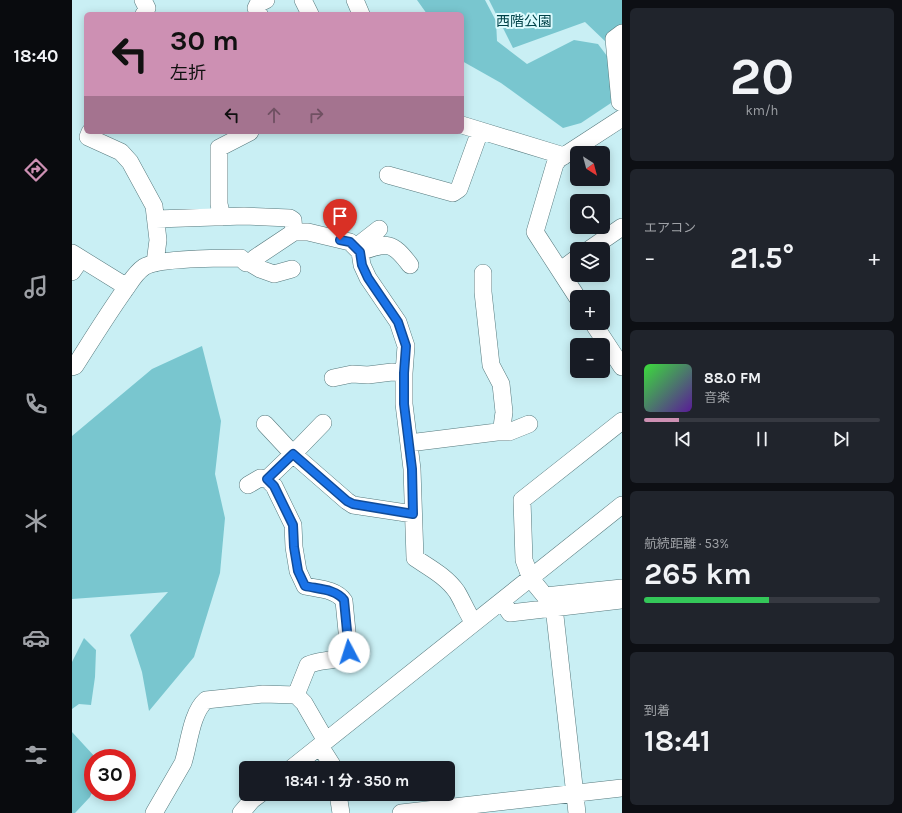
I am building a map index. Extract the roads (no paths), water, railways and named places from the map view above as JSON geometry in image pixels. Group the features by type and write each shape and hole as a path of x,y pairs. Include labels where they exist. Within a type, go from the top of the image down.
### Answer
{"street":[{"path":"143,0 147,8 145,12"},
{"path":"258,12 256,8 258,4 266,0"},
{"path":"303,0 309,12"},
{"path":"355,0 360,12"},
{"path":"573,290 535,232 555,164 621,110 614,39 622,33"},
{"path":"464,126 564,156"},
{"path":"388,175 453,193 459,189 480,131"},
{"path":"89,134 88,136 121,152 130,162 154,206 158,240 155,263"},
{"path":"222,217 219,204 219,148 246,134"},
{"path":"156,219 244,216 290,218 293,220 294,232"},
{"path":"600,242 622,226"},
{"path":"358,250 379,229"},
{"path":"250,263 255,258 294,232 308,232 350,242 358,250 362,265 368,278 398,322 406,346 404,404 412,469 415,558 441,575 456,591 474,623"},
{"path":"358,250 379,245 392,246 402,254 410,265"},
{"path":"72,367 75,366 109,312 136,274 144,267 155,263 222,257 241,258 246,262 274,274 292,269"},
{"path":"75,261 127,287"},
{"path":"561,270 570,263"},
{"path":"483,273 483,292 491,365 501,384 504,412 502,427 497,432"},
{"path":"598,330 622,367"},
{"path":"333,378 352,374 368,375 392,372 404,373"},
{"path":"577,813 549,602 531,579 524,560 522,500 622,421"},
{"path":"267,479 323,423"},
{"path":"265,424 293,454 347,501 353,504 413,514"},
{"path":"409,443 497,432 509,432 529,424"},
{"path":"248,485 260,478 267,479 274,486 293,525 294,547 298,571 305,586 335,592 344,600 349,652 345,656 308,665 296,695"},
{"path":"301,761 622,505"},
{"path":"502,601 510,613 549,602 622,588"},
{"path":"549,602 622,600"},
{"path":"154,813 183,763 190,734 201,704 206,700 262,694 296,695 304,704 331,761"},
{"path":"401,813 622,788"},
{"path":"241,813 251,801"},
{"path":"339,801 341,813"}],"park label":[{"name":"西階公園","path":"524,21"}]}
